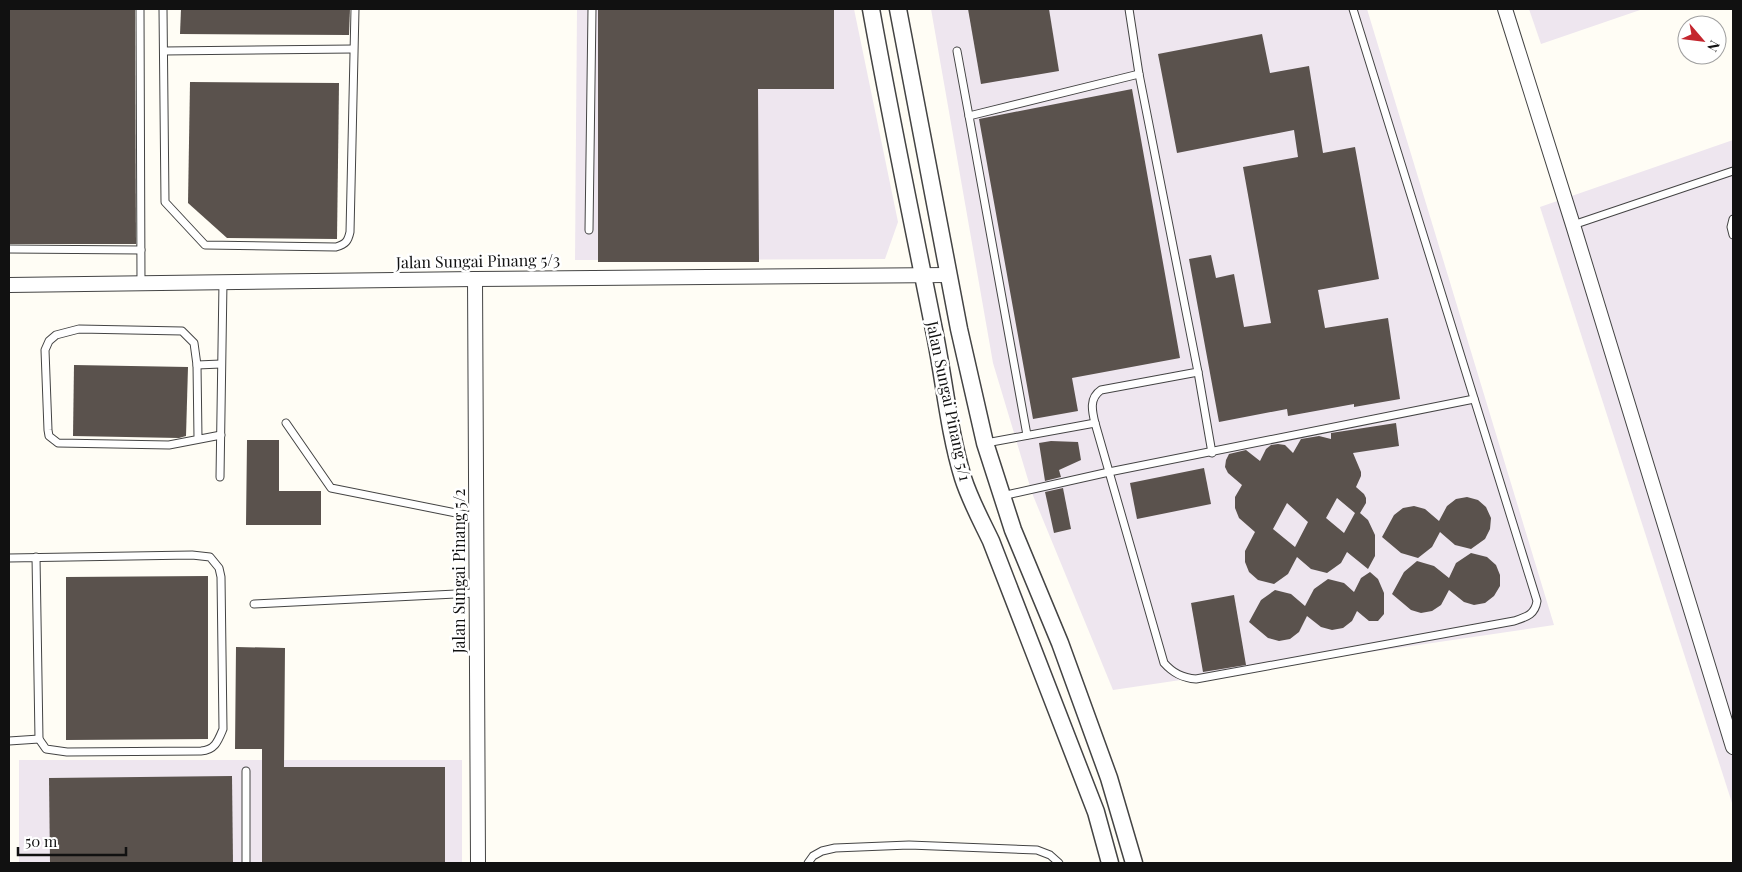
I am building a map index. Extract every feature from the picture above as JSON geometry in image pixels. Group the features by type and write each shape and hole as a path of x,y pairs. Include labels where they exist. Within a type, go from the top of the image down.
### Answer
{"street":[{"name":"Jalan Sungai Pinang 5/1","path":"871,9 893,129 963,478 991,541 1096,812 1110,863"},
{"name":"Jalan Sungai Pinang 5/1","path":"898,9 948,276 985,443 1013,530 1064,652 1116,800 1134,863"},
{"path":"1504,9 1573,225 1733,747"},
{"name":"Jalan Sungai Pinang 5/3","path":"9,285 474,278 948,276"},
{"name":"Jalan Sungai Pinang 5/2","path":"474,278 478,863"}],"lane":[{"path":"140,9 141,283"},
{"path":"163,9 165,202 205,246 336,247 344,245 349,240 350,232 355,9"},
{"path":"589,230 592,9"},
{"path":"1129,9 1139,74 1198,372 1212,453"},
{"path":"1198,372 1101,390 1095,396 1092,404 1095,424 1164,663 1169,669 1187,678 1196,679 1514,621 1527,617 1534,611 1536,601 1352,9"},
{"path":"164,51 353,49"},
{"path":"957,51 1027,435"},
{"path":"969,116 1139,74"},
{"path":"1573,225 1733,171"},
{"path":"1733,219 1731,227 1733,236"},
{"path":"9,248 141,250"},
{"path":"220,477 223,282"},
{"path":"198,438 197,365 194,343 182,331 79,329 56,335 49,340 45,350 48,430 49,436 58,443 169,444 220,435"},
{"path":"197,365 222,364"},
{"path":"1002,496 1109,472 1474,400"},
{"path":"286,424 332,488 476,517"},
{"path":"985,443 1095,424"},
{"path":"9,558 36,557 192,555 210,557 219,568 221,577 222,729 217,743 208,750 201,751 67,752 46,749 39,739 36,557"},
{"path":"254,604 476,593"},
{"path":"9,741 39,739"},
{"path":"246,771 246,863"},
{"path":"808,863 813,856 822,851 835,848 909,845 1037,850 1050,855 1059,863"}],"shaded area":[{"path":"577,9 854,9 898,222 885,259 575,260"},
{"path":"931,9 1367,9 1554,625 1113,690 1032,493 993,363"},
{"path":"1529,9 1643,9 1541,44"},
{"path":"1733,140 1733,806 1540,207"},
{"path":"19,760 462,760 462,863 19,863"}],"building":[{"path":"9,9 135,9 136,244 9,244"},
{"path":"181,9 350,9 349,35 180,34"},
{"path":"598,9 834,9 834,89 758,89 759,262 598,262"},
{"path":"968,9 1049,9 1059,71 981,84"},
{"path":"1262,34 1270,73 1309,66 1323,153 1355,147 1379,279 1318,290 1325,328 1388,318 1400,399 1354,407 1354,404 1288,416 1287,409 1219,422 1189,259 1211,255 1216,278 1234,274 1244,327 1271,323 1243,167 1298,157 1294,130 1177,153 1158,54"},
{"path":"190,82 339,83 337,239 227,238 188,203"},
{"path":"1132,89 1180,358 1072,378 1078,411 1033,419 979,119"},
{"path":"74,365 188,367 186,436 179,438 73,436"},
{"path":"1396,423 1399,446 1353,453 1361,472 1356,487 1366,498 1366,503 1360,513 1368,520 1375,535 1375,556 1368,569 1347,552 1341,563 1327,573 1311,569 1297,557 1288,574 1274,584 1258,580 1249,572 1245,562 1245,551 1255,532 1239,518 1235,508 1235,497 1242,485 1228,473 1225,467 1226,460 1229,454 1246,450 1260,461 1266,449 1271,445 1278,444 1285,445 1293,453 1301,439 1319,436 1331,439 1331,433","holes":["1337,498 1355,513 1344,533 1326,518","1287,503 1308,522 1295,547 1273,529"]},
{"path":"247,440 279,440 279,491 321,491 321,525 246,525"},
{"path":"1051,441 1078,442 1081,460 1059,470 1061,477 1045,481 1039,443"},
{"path":"1204,468 1211,504 1137,519 1130,483"},
{"path":"1063,488 1071,529 1054,533 1045,492"},
{"path":"1467,497 1478,500 1486,507 1491,518 1490,529 1485,539 1471,549 1455,545 1440,532 1432,547 1418,558 1401,553 1382,537 1394,515 1403,508 1414,506 1425,509 1439,521 1447,506 1456,499"},
{"path":"1471,553 1487,557 1496,565 1500,575 1500,586 1494,596 1485,603 1474,605 1464,602 1449,590 1441,605 1432,611 1421,613 1411,610 1392,594 1404,572 1417,561 1434,566 1449,578 1456,563"},
{"path":"1370,572 1378,579 1384,593 1384,614 1378,621 1369,621 1357,611 1352,621 1343,628 1332,630 1321,627 1307,616 1299,632 1290,639 1279,641 1268,638 1249,622 1261,600 1275,590 1291,594 1305,606 1314,589 1328,579 1344,583 1354,592 1361,578"},
{"path":"208,576 208,739 66,740 66,577"},
{"path":"1234,595 1246,665 1203,672 1191,603"},
{"path":"236,647 285,648 284,767 445,767 445,863 262,863 262,749 235,749"},
{"path":"232,776 233,863 50,863 49,778"}]}
